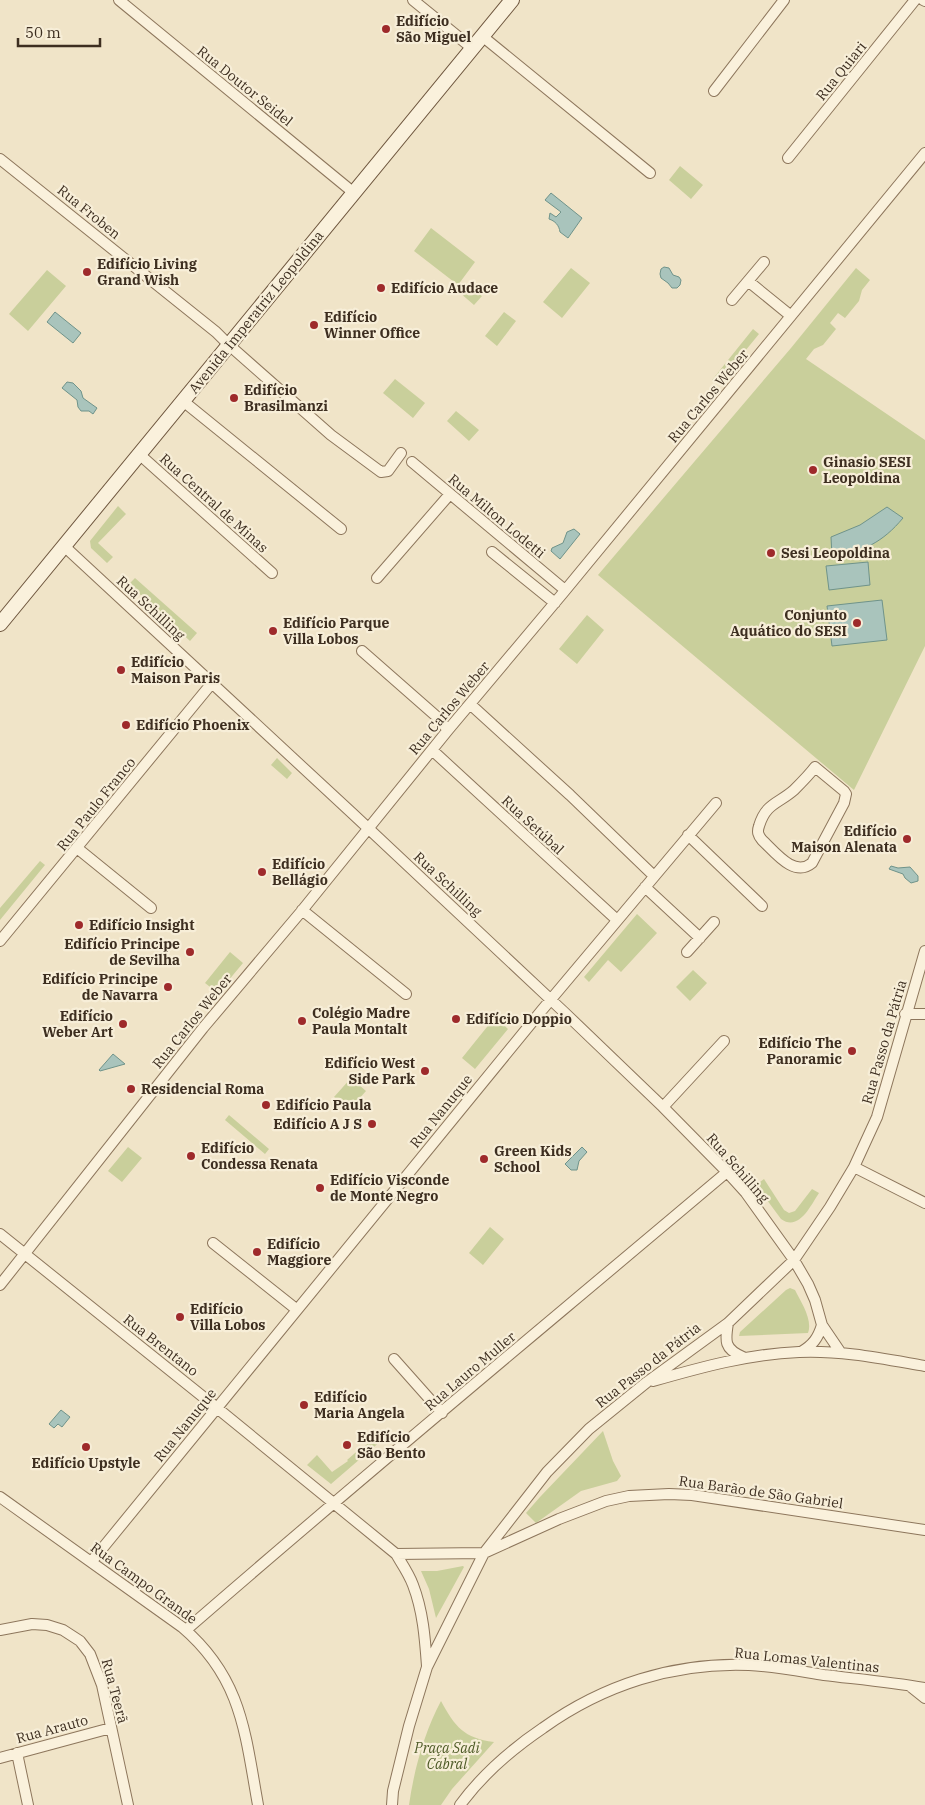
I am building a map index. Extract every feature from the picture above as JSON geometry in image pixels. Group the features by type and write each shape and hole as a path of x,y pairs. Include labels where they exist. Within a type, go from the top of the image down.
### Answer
{"main road":[{"name":"Avenida Imperatriz Leopoldina","path":"0,624 512,0"}],"street":[{"name":"Rua Doutor Seidel","path":"119,0 354,193"},
{"path":"413,0 472,48"},
{"path":"714,91 784,0"},
{"name":"Rua Quiari","path":"788,158 915,0"},
{"path":"482,36 650,173"},
{"name":"Rua Carlos Weber","path":"0,1285 203,1028 925,153"},
{"name":"Rua Froben","path":"0,159 216,332 229,346 331,435 381,472 388,471 401,453"},
{"path":"732,300 764,262"},
{"path":"748,282 791,316"},
{"path":"183,401 341,529"},
{"name":"Rua Central de Minas","path":"139,454 272,573"},
{"name":"Rua Milton Lodetti","path":"412,462 566,590"},
{"path":"376,578 450,494"},
{"name":"Rua Schilling","path":"64,546 368,828 663,1107 727,1172 746,1193 794,1260 815,1300 822,1325 841,1353"},
{"path":"492,552 555,603"},
{"path":"362,651 436,716 448,730"},
{"name":"Rua Paulo Franco","path":"0,941 212,683"},
{"path":"470,704 570,795 654,876"},
{"name":"Rua Setúbal","path":"432,750 617,920"},
{"path":"815,767 844,790 846,794 844,803 812,863 807,867 801,868 793,867 758,836 763,813 773,803 792,792 815,767"},
{"name":"Rua Nanuque","path":"92,1561 550,1000 716,803"},
{"path":"688,835 762,906"},
{"path":"77,848 151,908"},
{"path":"645,886 700,938"},
{"path":"302,910 406,994"},
{"path":"687,952 714,922"},
{"name":"Rua Passo da Pátria","path":"392,1805 393,1790 409,1726 427,1667 484,1553 547,1472 596,1423 647,1382 728,1323 794,1260 830,1207 854,1167 876,1117 925,952"},
{"path":"906,1014 925,1014"},
{"path":"663,1107 724,1041"},
{"path":"854,1167 925,1203"},
{"name":"Rua Lauro Muller","path":"186,1630 333,1502 442,1413 727,1172"},
{"name":"Rua Brentano","path":"0,1234 396,1554 412,1583 420,1604 427,1667"},
{"path":"213,1243 296,1309"},
{"path":"728,1323 725,1341 732,1353 743,1357"},
{"path":"801,1352 811,1346 819,1335 822,1325"},
{"path":"647,1382 743,1357 801,1352 841,1353 925,1366"},
{"path":"394,1359 442,1413"},
{"name":"Rua Barão de São Gabriel","path":"484,1553 559,1519 606,1501 629,1496 692,1495 925,1530"},
{"name":"Rua Campo Grande","path":"0,1497 186,1630 207,1651 231,1688 239,1709 258,1805"},
{"path":"396,1554 484,1553"},
{"name":"Rua Teerã","path":"0,1630 32,1624 46,1625 63,1630 80,1641 91,1655 97,1668 128,1805"},
{"name":"Rua Lomas Valentinas","path":"460,1805 487,1774 523,1742 545,1726 576,1706 640,1678 676,1670 748,1665 925,1688"},
{"path":"910,1685 925,1698"},
{"name":"Rua Arauto","path":"0,1758 111,1728"},
{"path":"17,1753 28,1805"}],"green space":[{"path":"680,166 703,185 691,199 669,180"},
{"path":"431,228 475,262 458,285 414,251"},
{"path":"571,268 590,283 562,318 543,302"},
{"name":"Sesi Leopoldina","path":"856,268 870,280 862,290 859,301 845,318 838,313 830,323 836,329 823,345 814,349 806,359 925,440 925,646 854,790 598,575 791,348"},
{"path":"47,270 66,286 28,331 9,314"},
{"path":"466,283 482,296 474,305 459,292"},
{"path":"504,312 516,321 497,346 485,336"},
{"path":"753,329 759,334 718,384 712,380"},
{"path":"395,379 425,403 413,418 383,393"},
{"path":"456,411 479,430 469,441 447,421"},
{"path":"118,506 126,514 98,543 113,557 107,563 91,548 90,541"},
{"path":"135,578 197,633 190,641 129,584"},
{"path":"587,615 604,630 577,664 559,649"},
{"path":"277,758 292,773 287,779 271,765"},
{"path":"40,861 45,865 0,920 0,908"},
{"path":"637,914 657,933 621,972 608,960 589,982 584,977"},
{"path":"230,952 243,963 218,993 205,983"},
{"path":"693,970 707,983 690,1001 676,987"},
{"path":"495,1017 508,1029 475,1069 462,1058"},
{"path":"351,1078 366,1091 349,1110 334,1097"},
{"path":"229,1115 269,1149 265,1154 225,1120"},
{"path":"128,1147 142,1158 122,1182 108,1171"},
{"path":"764,1179 784,1210 789,1213 795,1211 812,1189 819,1193 799,1220 787,1222 781,1219 756,1185"},
{"path":"490,1227 504,1239 483,1265 469,1253"},
{"path":"790,1288 795,1290 806,1311 809,1322 808,1333 739,1336 740,1332"},
{"path":"603,1431 613,1461 621,1476 617,1481 581,1491 536,1523 526,1513"},
{"path":"377,1435 382,1440 331,1484 307,1465 317,1455 332,1472 348,1461"},
{"path":"463,1566 436,1618 429,1589 421,1571 437,1571"},
{"name":"Praça Sadi Cabral","path":"441,1701 461,1730 475,1738 494,1742 452,1789 441,1805 409,1805 420,1752"}],"water":[{"path":"551,193 582,218 568,238 549,219 550,213 556,217 561,212 545,200"},
{"path":"664,267 669,268 673,275 681,280 677,288 672,288 661,278 661,269"},
{"path":"55,312 81,333 73,343 47,322"},
{"path":"67,382 73,383 81,391 83,398 97,408 93,414 89,411 81,411 77,400 62,388"},
{"path":"887,507 903,518 888,534 863,549 832,557 831,537 860,525"},
{"path":"574,529 580,534 560,559 551,551 552,548 563,543 567,532"},
{"name":"Conjunto Aquático do SESI","path":"868,562 870,585 829,590 826,566"},
{"name":"Conjunto Aquático do SESI","path":"882,600 887,640 832,646 827,606"},
{"path":"891,866 898,868 910,867 918,876 918,881 911,883 903,874 889,869"},
{"path":"113,1054 125,1064 100,1071 99,1070"},
{"path":"582,1147 587,1152 579,1161 577,1170 571,1170 565,1164"},
{"path":"61,1410 70,1417 62,1427 58,1424 54,1428 49,1424"}],"place":[{"name":"Edifício São Miguel","path":"386,29"},
{"name":"Edifício Living Grand Wish","path":"87,272"},
{"name":"Edifício Audace","path":"381,288"},
{"name":"Edifício Winner Office","path":"314,325"},
{"name":"Edifício Brasilmanzi","path":"234,398"},
{"name":"Ginasio SESI Leopoldina","path":"813,470"},
{"name":"Sesi Leopoldina","path":"771,553"},
{"name":"Conjunto Aquático do SESI","path":"857,623"},
{"name":"Edifício Parque Villa Lobos","path":"273,631"},
{"name":"Edifício Maison Paris","path":"121,670"},
{"name":"Edifício Phoenix","path":"126,725"},
{"name":"Edifício Maison Alenata","path":"907,839"},
{"name":"Edifício Bellágio","path":"262,872"},
{"name":"Edifício Insight","path":"79,925"},
{"name":"Edifício Principe de Sevilha","path":"190,952"},
{"name":"Edifício Principe de Navarra","path":"168,987"},
{"name":"Edifício Doppio","path":"456,1019"},
{"name":"Colégio Madre Paula Montalt","path":"302,1021"},
{"name":"Edifício Weber Art","path":"123,1024"},
{"name":"Edifício The Panoramic","path":"852,1051"},
{"name":"Edifício West Side Park","path":"425,1071"},
{"name":"Residencial Roma","path":"131,1089"},
{"name":"Edifício Paula","path":"266,1105"},
{"name":"Edifício A J S","path":"372,1124"},
{"name":"Edifício Condessa Renata","path":"191,1156"},
{"name":"Green Kids School","path":"484,1159"},
{"name":"Edifício Visconde de Monte Negro","path":"320,1188"},
{"name":"Edifício Maggiore","path":"257,1252"},
{"name":"Edifício Villa Lobos","path":"180,1317"},
{"name":"Edifício Maria Angela","path":"304,1405"},
{"name":"Edifício São Bento","path":"347,1445"},
{"name":"Edifício Upstyle","path":"86,1447"}]}
